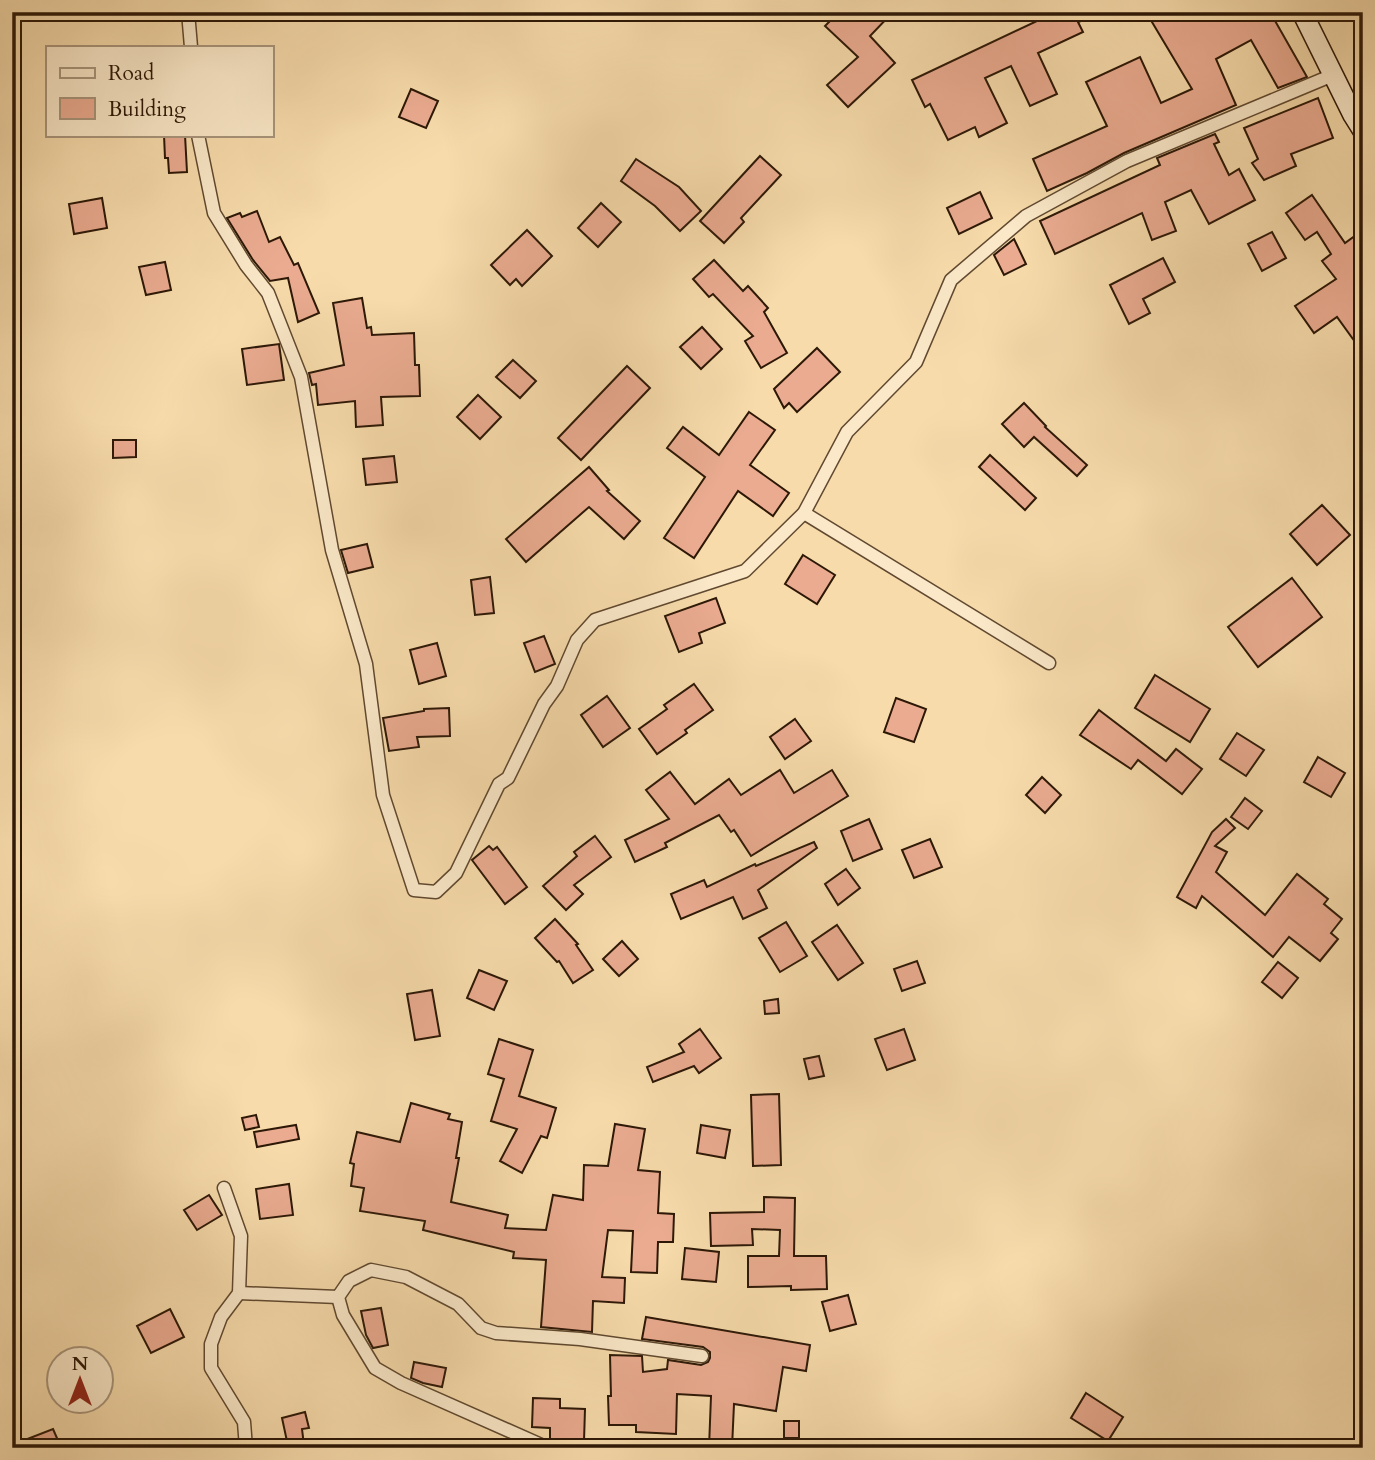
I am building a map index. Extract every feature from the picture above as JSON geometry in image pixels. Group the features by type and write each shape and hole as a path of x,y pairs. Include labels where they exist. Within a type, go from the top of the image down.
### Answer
{"street":[{"path":"188,12 191,46"},
{"path":"1302,12 1363,131"},
{"path":"198,136 214,213 246,265 268,293 301,377 332,550 366,664 383,795 414,890 436,892 456,873 499,784 508,778 544,704 557,686 577,640 595,620 745,571 803,513 847,432 916,362 951,280 1026,216 1127,161 1334,75"},
{"path":"803,513 1049,663"},
{"path":"224,1188 241,1236 239,1293 221,1317 211,1344 211,1368 244,1422 246,1448"},
{"path":"338,1297 349,1281 371,1269 406,1277 458,1304 481,1328 496,1333 580,1339 702,1356"},
{"path":"239,1293 338,1297"},
{"path":"338,1297 343,1315 374,1368 401,1383 548,1448"}],"building":[{"path":"839,12 893,12 870,36 895,63 848,107 827,85 858,57 825,26"},
{"path":"1056,12 1101,14 1078,22 1083,32 1038,53 1057,94 1030,106 1011,66 985,78 1007,123 979,137 975,127 948,140 930,104 925,107 912,80"},
{"path":"1146,12 1270,12 1307,77 1278,88 1251,40 1216,59 1236,105 1124,153 1047,191 1033,159 1107,126 1086,82 1140,57 1161,103 1192,89"},
{"path":"411,89 438,101 426,128 399,117"},
{"path":"1318,98 1333,138 1291,154 1296,166 1264,180 1252,163 1258,159 1244,128"},
{"path":"1215,134 1219,142 1214,144 1229,175 1239,169 1255,200 1209,224 1191,190 1165,202 1176,231 1152,240 1142,213 1055,254 1040,221 1160,165 1157,158"},
{"path":"164,136 185,136 187,172 169,173 168,158 165,158"},
{"path":"760,156 781,175 741,218 744,222 724,243 700,221"},
{"path":"636,159 679,187 701,211 680,231 655,206 621,181"},
{"path":"980,192 992,218 959,234 947,208"},
{"path":"1312,195 1345,243 1363,230 1363,353 1337,317 1314,333 1295,306 1336,279 1322,261 1331,254 1317,232 1305,240 1286,213"},
{"path":"102,198 107,228 74,234 69,204"},
{"path":"601,203 621,222 598,247 578,228"},
{"path":"257,211 269,242 280,237 294,265 298,263 319,313 298,322 288,278 270,281 253,260 227,218 240,213 242,217"},
{"path":"527,230 552,256 522,286 516,279 510,285 491,265"},
{"path":"1272,232 1286,258 1262,271 1248,244"},
{"path":"1014,239 1026,264 1004,275 994,255"},
{"path":"1163,258 1175,282 1143,299 1150,313 1129,324 1110,285"},
{"path":"714,260 743,291 748,286 768,308 764,312 787,353 761,368 745,341 753,336 713,294 709,297 693,279"},
{"path":"165,262 171,290 146,295 139,267"},
{"path":"362,298 367,328 371,327 372,335 414,333 420,396 381,397 383,425 356,427 355,401 318,405 316,384 312,385 309,373 344,365 333,303"},
{"path":"702,327 722,349 701,369 680,347"},
{"path":"279,344 284,380 247,385 242,349"},
{"path":"817,348 840,372 797,412 789,403 784,408 774,389"},
{"path":"513,360 536,381 520,398 496,377"},
{"path":"627,366 650,388 581,460 558,438"},
{"path":"478,395 501,417 480,439 457,417"},
{"path":"1024,403 1045,427 1087,465 1077,476 1034,437 1024,447 1002,424"},
{"path":"749,412 775,430 750,465 789,493 773,516 738,491 694,558 664,538 705,477 667,448 683,427 719,455"},
{"path":"113,440 136,440 136,457 113,458"},
{"path":"990,455 1036,498 1025,510 979,467"},
{"path":"394,456 397,482 366,485 363,459"},
{"path":"589,467 609,490 607,491 640,521 624,539 589,507 526,562 506,539"},
{"path":"1322,505 1350,535 1317,565 1290,534"},
{"path":"367,544 373,567 348,573 341,550"},
{"path":"803,555 835,575 817,604 785,584"},
{"path":"490,577 494,613 475,615 471,580"},
{"path":"1292,578 1322,617 1258,667 1228,627"},
{"path":"716,598 725,623 699,633 702,643 679,652 665,616"},
{"path":"544,636 555,664 535,672 524,643"},
{"path":"437,643 446,676 419,684 410,650"},
{"path":"1155,675 1210,709 1190,742 1135,708"},
{"path":"694,684 713,710 657,754 639,729 667,709 664,705"},
{"path":"607,696 630,728 603,747 581,715"},
{"path":"896,698 926,709 914,742 884,732"},
{"path":"449,708 450,736 417,737 419,747 389,751 383,718 424,709"},
{"path":"1099,710 1166,761 1176,749 1202,769 1182,794 1138,760 1131,769 1080,735"},
{"path":"795,719 811,741 785,759 770,737"},
{"path":"1237,733 1264,750 1246,776 1220,759"},
{"path":"1318,757 1345,773 1331,797 1304,782"},
{"path":"780,770 794,793 832,770 848,796 751,856 734,830 731,832 719,815 665,843 667,847 635,862 625,840 669,819 646,790 670,772 695,804 729,779 741,795"},
{"path":"1042,777 1061,795 1045,813 1026,795"},
{"path":"1245,798 1262,811 1248,829 1231,817"},
{"path":"869,819 882,849 853,861 841,831"},
{"path":"1226,819 1235,828 1215,846 1227,852 1216,872 1265,915 1297,874 1328,899 1324,904 1342,919 1331,933 1338,939 1320,961 1289,937 1273,957 1202,896 1196,908 1177,897 1212,832"},
{"path":"595,836 611,857 574,885 583,894 566,910 543,886 577,856 574,852"},
{"path":"930,839 942,867 914,878 902,850"},
{"path":"814,842 817,848 758,890 767,908 743,919 733,897 681,919 671,894 704,880 707,887 755,864 756,866"},
{"path":"489,846 493,850 497,847 527,887 505,904 472,860"},
{"path":"846,869 860,888 838,905 825,884"},
{"path":"555,919 578,944 576,945 593,970 573,983 559,961 557,962 535,938"},
{"path":"786,922 807,956 780,972 759,938"},
{"path":"837,925 863,963 838,980 812,942"},
{"path":"622,941 638,959 619,976 603,959"},
{"path":"917,961 925,983 902,991 894,969"},
{"path":"1278,962 1298,978 1282,998 1262,982"},
{"path":"479,970 507,981 494,1010 467,998"},
{"path":"432,990 440,1036 415,1040 407,994"},
{"path":"778,999 779,1013 765,1014 764,1001"},
{"path":"700,1029 721,1058 699,1073 694,1066 653,1082 647,1067 684,1052 679,1044"},
{"path":"904,1029 915,1060 887,1070 875,1039"},
{"path":"499,1039 533,1050 519,1096 556,1108 547,1138 541,1136 522,1173 500,1161 517,1129 491,1121 504,1079 488,1074"},
{"path":"819,1056 824,1076 809,1079 804,1059"},
{"path":"779,1094 781,1165 753,1166 751,1095"},
{"path":"411,1103 450,1114 448,1119 462,1122 451,1202 508,1215 505,1228 546,1230 553,1195 583,1200 584,1165 608,1166 615,1124 645,1129 638,1170 660,1172 658,1213 674,1214 673,1242 658,1242 657,1273 631,1272 633,1231 608,1230 602,1277 625,1278 624,1303 593,1301 592,1332 541,1327 546,1260 513,1258 514,1252 423,1230 425,1221 360,1211 364,1188 351,1186 354,1164 350,1163 357,1132 400,1142"},
{"path":"256,1115 259,1127 245,1130 242,1118"},
{"path":"296,1125 299,1139 257,1147 254,1132"},
{"path":"701,1125 730,1130 725,1158 697,1153"},
{"path":"289,1184 293,1215 260,1219 256,1189"},
{"path":"209,1195 222,1215 197,1230 184,1210"},
{"path":"764,1197 795,1198 794,1256 826,1256 827,1289 748,1287 748,1256 779,1256 780,1230 752,1229 753,1245 711,1246 710,1213 764,1212"},
{"path":"685,1248 719,1252 716,1282 682,1279"},
{"path":"848,1295 856,1324 830,1331 822,1302"},
{"path":"381,1308 388,1345 373,1348 366,1335 361,1311"},
{"path":"170,1309 184,1337 151,1353 137,1326"},
{"path":"646,1317 810,1345 806,1371 783,1367 776,1411 734,1404 732,1448 709,1448 711,1396 677,1394 676,1434 636,1432 636,1425 609,1425 610,1355 642,1356 643,1372 667,1369 668,1360 701,1365 710,1358 710,1352 703,1347 642,1339"},
{"path":"414,1362 446,1368 442,1387 411,1378"},
{"path":"1086,1393 1123,1417 1108,1441 1071,1418"},
{"path":"533,1398 560,1399 560,1408 585,1409 584,1441 550,1439 550,1428 532,1427"},
{"path":"305,1412 309,1428 302,1429 304,1445 288,1446 282,1418"},
{"path":"784,1421 799,1421 799,1438 784,1438"},
{"path":"53,1429 60,1445 53,1448 12,1448 12,1445"}]}
